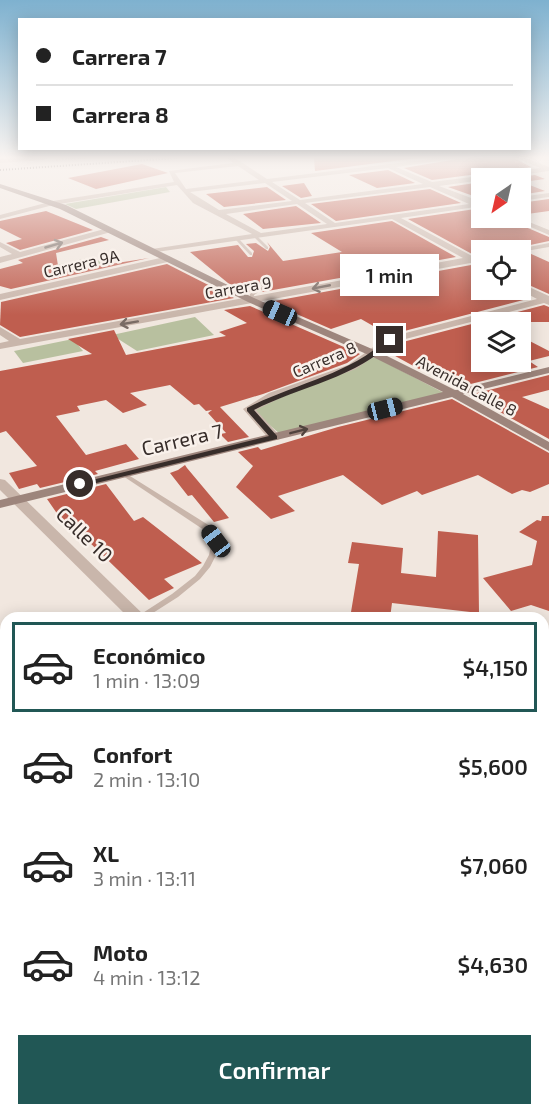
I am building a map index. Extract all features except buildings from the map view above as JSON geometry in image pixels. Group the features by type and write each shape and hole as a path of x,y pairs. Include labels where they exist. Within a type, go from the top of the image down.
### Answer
{"main road":[{"name":"Avenida Calle 8","path":"52,210 93,227 108,230"},
{"name":"Avenida Calle 8","path":"67,210 251,300 375,354 451,392 549,447"},
{"name":"Carrera 7","path":"0,504 451,392 549,370"}],"street":[{"path":"0,218 28,210"},
{"path":"213,210 259,236"},
{"path":"217,213 238,210"},
{"path":"310,210 334,225"},
{"path":"152,251 444,210"},
{"path":"394,217 471,258"},
{"path":"531,225 549,233"},
{"path":"0,261 108,230"},
{"path":"0,244 19,255"},
{"path":"531,248 549,245"},
{"name":"Carrera 9","path":"0,346 471,258"},
{"name":"Carrera 9A","path":"0,297 169,259"},
{"path":"531,292 548,300"},
{"name":"Carrera 8","path":"274,437 249,409 274,396 352,367 375,354 390,340 548,300"},
{"path":"0,330 18,343"},
{"name":"Calle 10","path":"0,483 133,612"}],"lane":[{"path":"259,236 267,248"},
{"path":"237,239 251,254"},
{"path":"251,300 252,294 264,287 262,283"},
{"path":"122,474 207,528 216,541 215,552 207,570 195,581 148,612"}],"green space":[{"path":"92,257 103,263 49,275 39,269"},
{"path":"195,317 214,335 137,351 112,335"},
{"path":"73,339 83,351 23,363 14,351"},
{"path":"375,357 446,394 280,434 252,410"}],"route":[{"path":"80,484 274,437 249,409 274,396 352,367 375,354 390,340"}]}
